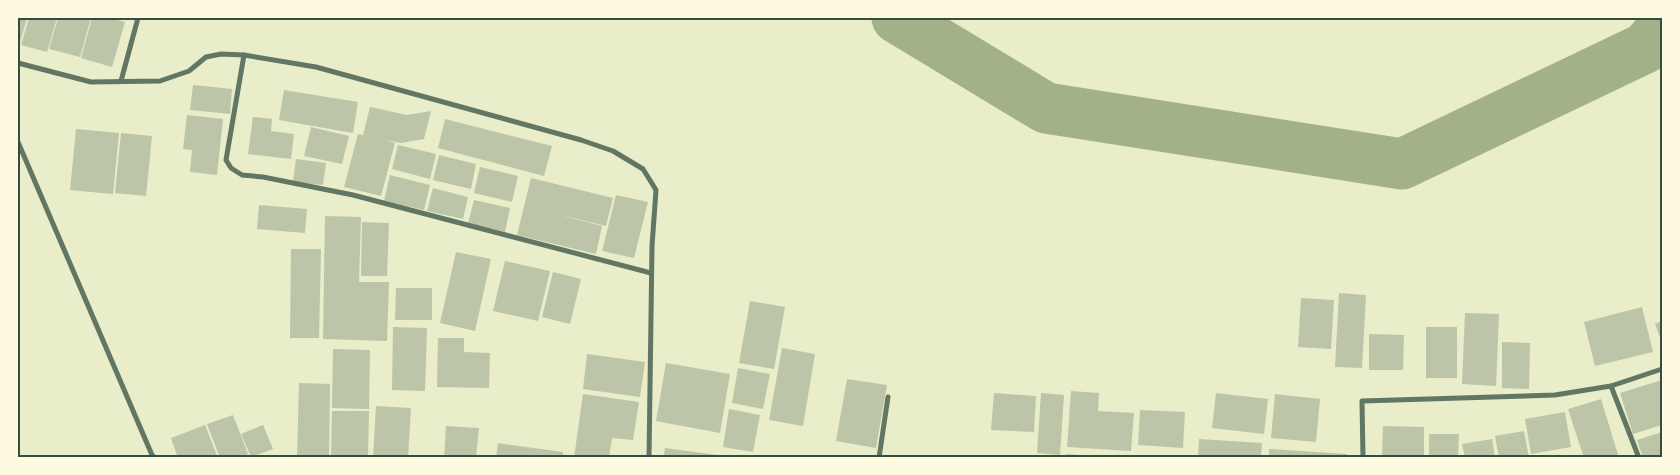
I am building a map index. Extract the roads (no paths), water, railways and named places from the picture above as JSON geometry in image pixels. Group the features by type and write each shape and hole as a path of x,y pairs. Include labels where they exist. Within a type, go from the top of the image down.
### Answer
{"street":[{"path":"121,81 138,18"},
{"path":"18,63 90,82 160,81 189,71 206,57 222,54 244,55 316,67 581,140 613,151 643,169 656,190 651,273 649,458"},
{"path":"244,55 226,160 231,168 242,175 263,177 353,195 651,273"},
{"path":"18,142 153,456"},
{"path":"1363,458 1362,401 1554,395 1611,386 1662,369"},
{"path":"1611,386 1639,458"},
{"path":"879,458 888,397"}],"waterway":[{"path":"897,18 1046,108 1402,164 1645,48 1662,29"}]}
